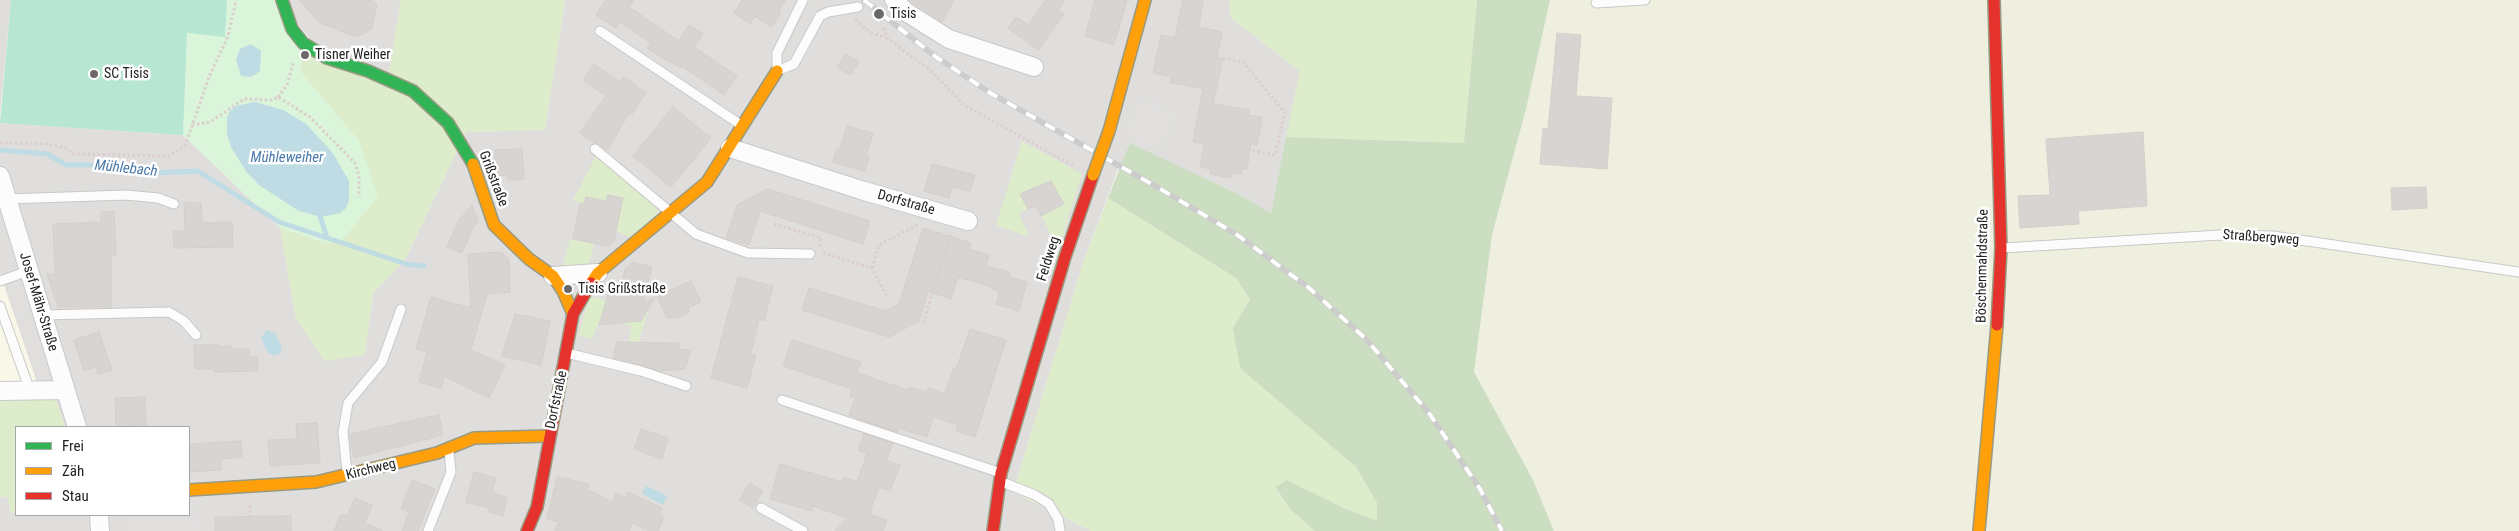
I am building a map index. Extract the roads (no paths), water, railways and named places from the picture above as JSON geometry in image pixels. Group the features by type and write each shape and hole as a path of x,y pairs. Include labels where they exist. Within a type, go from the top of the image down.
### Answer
{"street":[{"name":"Grißstraße","path":"282,0 292,29 303,43 327,58 368,71 413,91 448,123 471,158 494,225 529,259 553,276 563,291 573,314"},
{"path":"894,0 913,17 949,39 1034,67"},
{"name":"Feldweg","path":"993,531 1000,477 1064,257 1109,130 1145,0"},
{"name":"Böschenmahdstraße","path":"1978,531 2000,294 2001,248 1994,0"},
{"name":"Dorfstraße","path":"527,531 537,508 573,314 584,292 598,274 707,182 778,71"},
{"name":"Dorfstraße","path":"730,148 861,190 968,221"},
{"name":"Josef-Mähr-Straße","path":"0,176 77,426"},
{"path":"553,276 598,274"},
{"path":"0,391 65,390"},
{"name":"Kirchweg","path":"190,490 316,482 348,476 448,448 474,438 549,436"},
{"path":"99,516 100,531"}],"lane":[{"path":"803,0 777,53 778,71 794,64 820,16 828,12 858,7"},
{"path":"1596,3 1645,0"},
{"path":"600,31 742,126"},
{"path":"595,149 696,234 748,253 810,254"},
{"path":"6,199 126,195 158,198 174,204"},
{"name":"Straßbergweg","path":"2001,248 2220,235 2273,236 2519,272"},
{"path":"0,281 28,271"},
{"path":"0,306 30,391"},
{"path":"348,476 343,432 348,403 382,362 401,309"},
{"path":"42,315 169,312 184,321 196,335"},
{"path":"566,353 641,371 686,386"},
{"path":"782,400 1000,477 1049,504 1058,519 1060,531"},
{"path":"428,531 452,472 448,448"},
{"path":"761,508 803,531"}],"water":[{"path":"251,44 261,51 260,71 251,77 241,76 236,60 240,49"},
{"name":"Mühleweiher","path":"255,102 283,110 306,124 332,152 349,181 349,200 346,208 340,213 321,217 299,211 259,185 246,171 231,147 227,135 227,118 230,111 236,106"},
{"path":"267,330 275,333 282,348 280,353 274,356 267,352 261,338"},
{"path":"646,486 667,496 663,505 642,494"}],"waterway":[{"name":"Mühlebach","path":"0,150 47,154 66,165 104,165 151,173 198,171 279,222 406,264 424,266"},
{"name":"Mühlebach","path":"319,213 327,238"}],"railway":[{"path":"864,0 936,57 992,94 1236,234 1309,288 1366,339 1429,413 1480,489 1502,531"}],"place":[{"name":"Tisis","path":"879,14"},
{"name":"Tisner Weiher","path":"305,55"},
{"name":"SC Tisis","path":"94,74"},
{"name":"Tisis Grißstraße","path":"568,289"}]}
